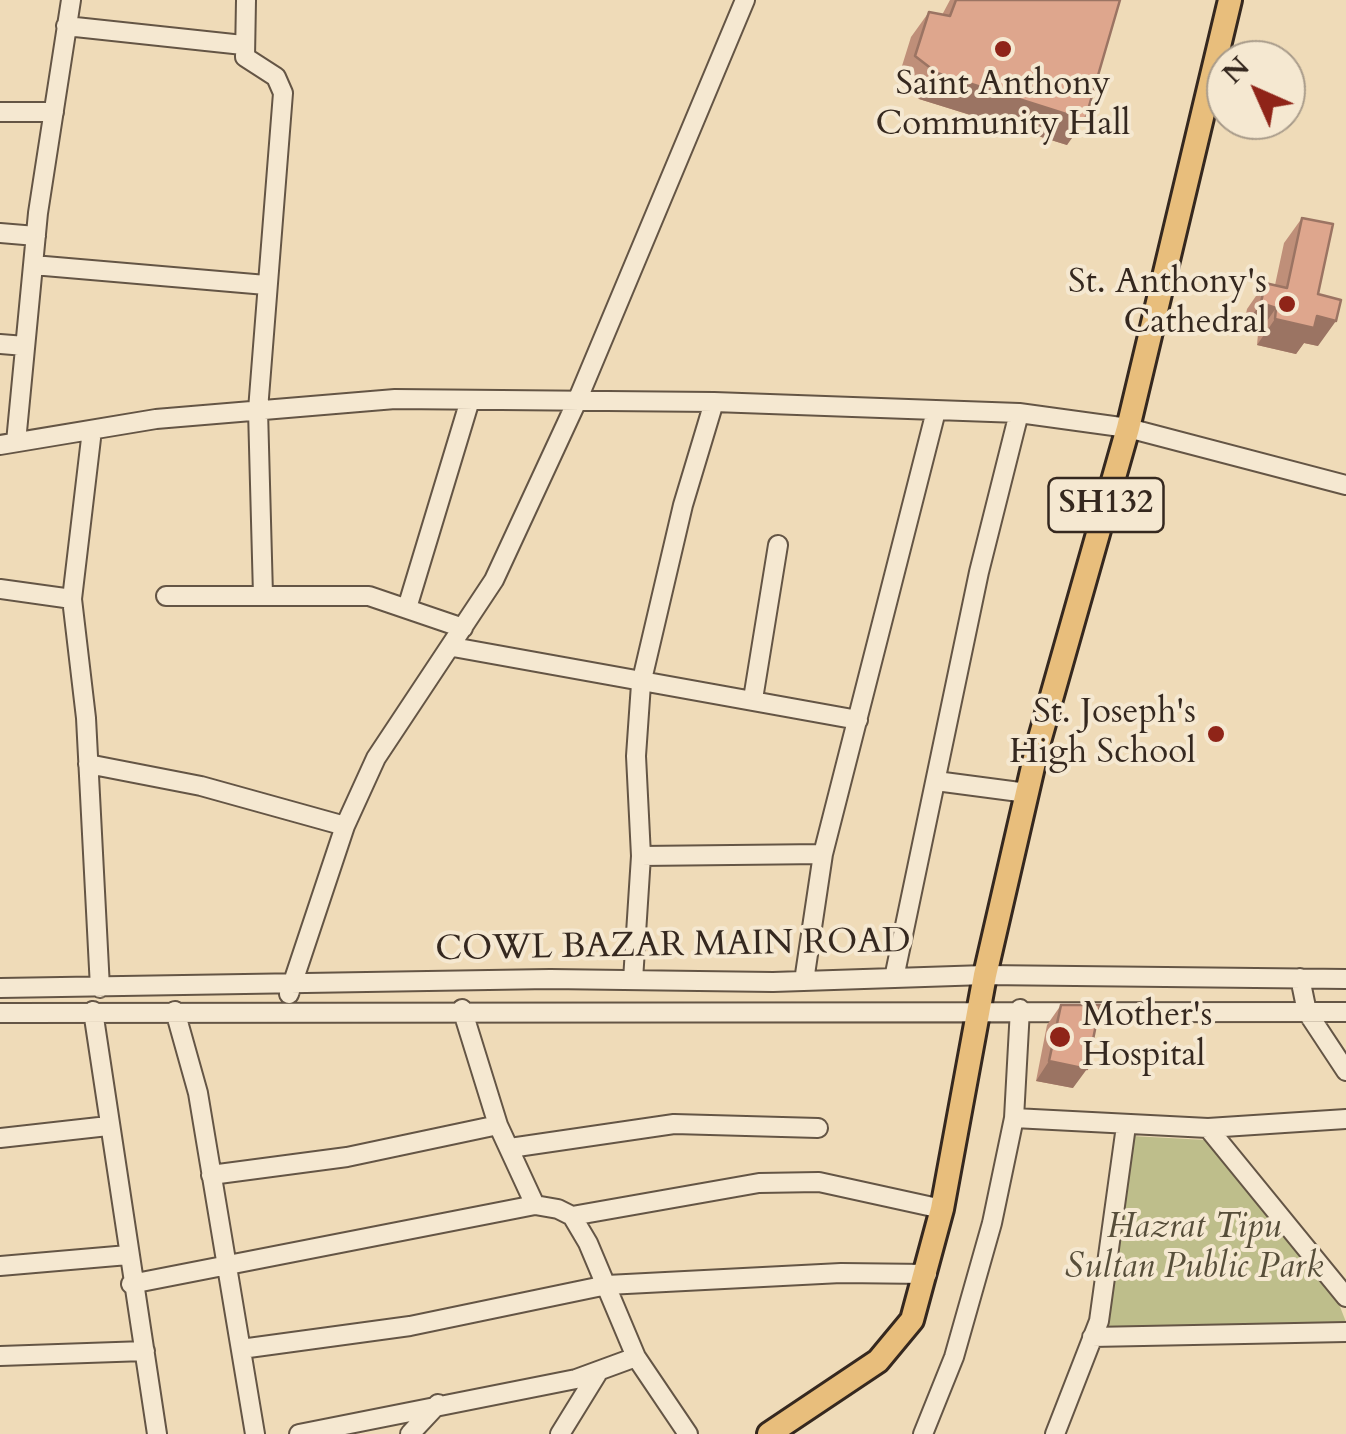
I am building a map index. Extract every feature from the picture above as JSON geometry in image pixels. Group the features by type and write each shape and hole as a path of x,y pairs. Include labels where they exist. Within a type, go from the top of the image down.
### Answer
{"main road":[{"name":"SH132","path":"770,1434 878,1361 912,1320 942,1209 986,976 1027,794 1128,428 1230,0"}],"street":[{"path":"71,0 36,236 25,346 8,444 156,418 395,399 714,402 1019,413 1128,428 1346,485"},
{"path":"246,0 245,57 276,77 282,93 258,410 263,595"},
{"path":"290,1009 289,985 345,826 376,758 494,580 578,400 745,0"},
{"path":"66,26 243,45"},
{"path":"0,112 54,112"},
{"path":"0,233 36,236"},
{"path":"33,265 266,285"},
{"path":"0,344 25,346"},
{"path":"406,608 470,400"},
{"path":"632,980 641,856 636,756 640,684 683,505 714,402"},
{"path":"804,981 823,854 936,411"},
{"path":"894,978 979,572 1019,413"},
{"path":"92,430 72,600 88,764 100,988"},
{"path":"752,700 778,545"},
{"path":"0,588 72,600"},
{"path":"166,596 368,596 463,628"},
{"path":"453,646 640,684 858,720"},
{"path":"88,764 201,786 345,826"},
{"path":"936,781 1027,794"},
{"path":"641,856 823,854"},
{"name":"COWL BAZAR MAIN ROAD","path":"0,988 986,976 1346,979"},
{"path":"1300,978 1308,1012 1346,1071"},
{"path":"462,1009 498,1125 535,1206"},
{"path":"923,1434 954,1357 992,1223 1014,1118 1020,1009"},
{"path":"175,1010 198,1094 254,1434"},
{"path":"92,1011 157,1434"},
{"name":"COWL BAZAR MAIN ROAD","path":"0,1012 1346,1012"},
{"path":"1014,1118 1208,1128 1346,1118"},
{"path":"510,1148 674,1124 818,1128"},
{"path":"212,1175 347,1158 498,1125"},
{"path":"0,1138 108,1126"},
{"path":"1055,1434 1099,1321 1126,1126"},
{"path":"1208,1128 1346,1297"},
{"path":"132,1284 535,1206 572,1216 759,1183 819,1182 942,1209"},
{"path":"572,1216 607,1285 636,1357 688,1434"},
{"path":"0,1266 128,1255"},
{"path":"241,1350 410,1326 607,1285 842,1273 926,1274"},
{"path":"1092,1337 1346,1332"},
{"path":"0,1356 144,1350"},
{"path":"299,1434 597,1374 636,1357"},
{"path":"560,1434 597,1374"},
{"path":"410,1434 439,1403"}],"green space":[{"name":"Hazrat Tipu Sultan Public Park","path":"1132,1136 1206,1140 1337,1299 1346,1322 1104,1329"}],"building":[{"path":"956,0 1120,0 1085,120 937,73 915,56 929,12 950,16"},
{"path":"1302,218 1333,224 1318,294 1341,300 1336,321 1317,316 1314,328 1275,319 1276,308 1261,303 1265,283 1287,288"},
{"path":"1061,1005 1100,1005 1087,1069 1049,1061"}],"place":[{"name":"Saint Anthony Community Hall","path":"1003,49"},
{"name":"St. Anthony's Cathedral","path":"1287,304"},
{"name":"St. Joseph's High School","path":"1216,734"},
{"name":"Mother's Hospital","path":"1060,1037"}]}
